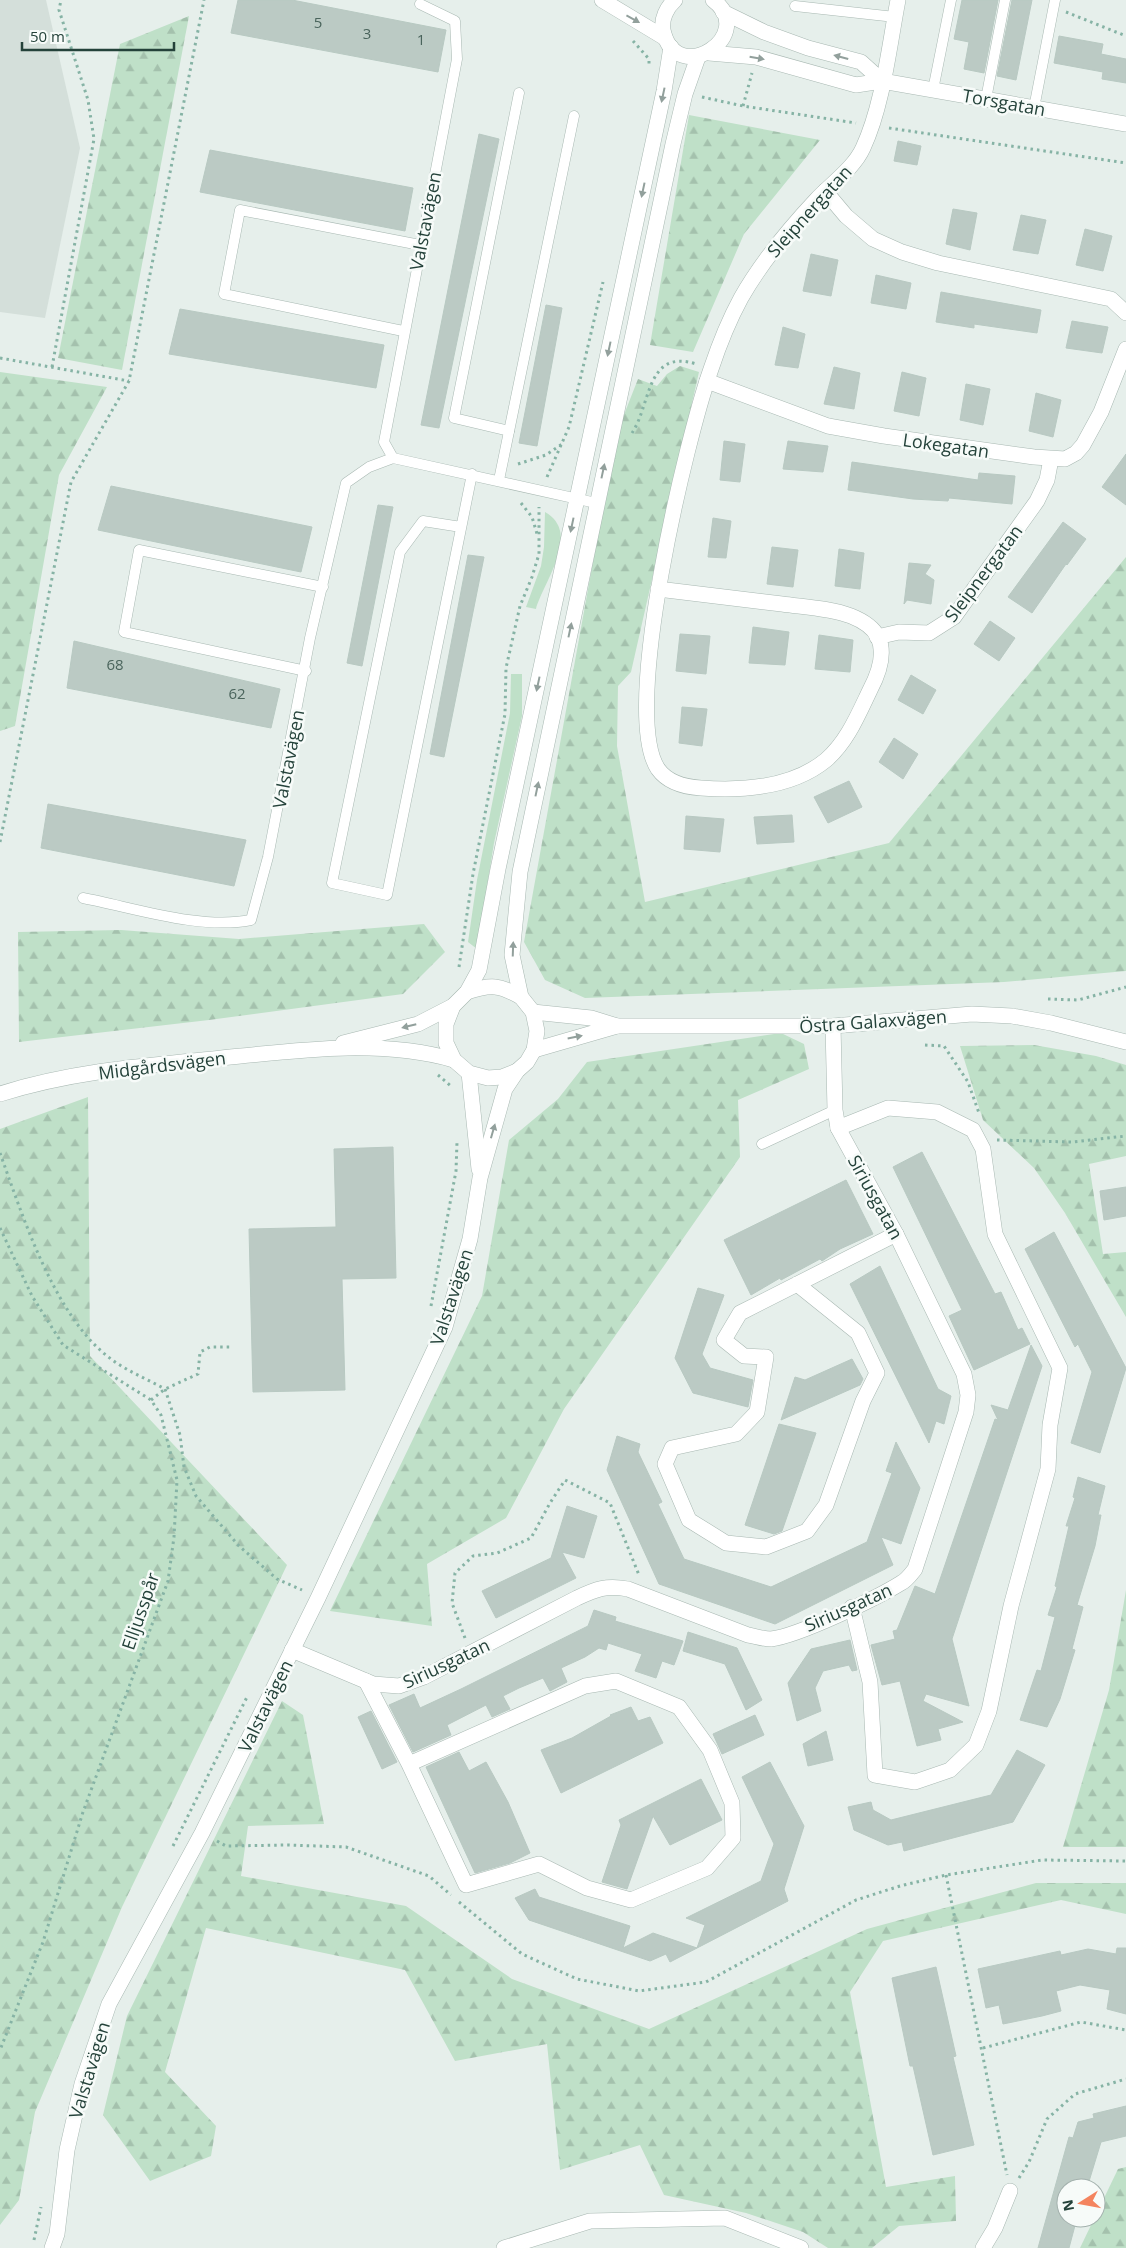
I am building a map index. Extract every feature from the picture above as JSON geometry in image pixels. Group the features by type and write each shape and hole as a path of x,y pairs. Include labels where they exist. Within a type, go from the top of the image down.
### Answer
{"street":[{"path":"602,0 668,42 680,54 703,55 717,47 725,34 726,23 718,4"},
{"path":"517,1071 502,1077 488,1078 469,1073 454,1060 446,1043 446,1024 453,1006 467,992 479,970 498,868 664,91 668,42 663,27 664,16 670,4 676,0"},
{"name":"Sleipnergatan","path":"898,0 871,126 861,152 783,235 759,268 738,303 709,375 682,474 658,590 646,696 649,748 658,769 670,781 686,787 717,789 761,787 792,780 816,768 834,752 850,730 876,678 881,654 878,637 899,632 929,633 954,617 1037,501 1047,480 1051,459"},
{"name":"Torsgatan","path":"718,4 764,32 808,48 861,62 882,80"},
{"path":"534,1050 537,1031 533,1012 522,997 512,955 520,872 596,503 685,94 703,55"},
{"name":"Torsgatan","path":"703,55 756,56 856,85 882,80 1126,124"},
{"path":"825,191 846,216 873,239 902,252 955,267 1111,299 1126,313"},
{"name":"Lokegatan","path":"709,375 786,412 828,426 884,436 1051,459 1064,459 1076,454 1101,412 1126,349"},
{"path":"658,590 812,608 849,615 868,625 878,637"},
{"path":"467,992 485,986 504,988 522,997"},
{"name":"Midgårdsvägen","path":"327,1048 418,1024 453,1006"},
{"name":"Östra Galaxvägen","path":"533,1012 591,1018 617,1026"},
{"name":"Östra Galaxvägen","path":"534,1050 617,1026 833,1026 972,1014 1012,1016 1051,1023 1126,1042"},
{"name":"Siriusgatan","path":"292,1650 366,1681 385,1686 399,1686 424,1677 594,1590 611,1586 647,1596 748,1635 768,1639 781,1636 852,1607 904,1582 915,1569 966,1412 968,1395 964,1374 896,1234 838,1128 835,1110 833,1026"},
{"name":"Midgårdsvägen","path":"0,1094 32,1084 114,1069 327,1048 420,1052 454,1060"},
{"name":"Valstavägen","path":"56,2243 67,2150 82,2084 109,2004 202,1833 292,1650 445,1327 470,1239 480,1178 505,1089 517,1071 528,1062 534,1050"},
{"name":"Valstavägen","path":"469,1073 480,1178"},
{"path":"838,1128 888,1108 937,1112 973,1130 983,1149 995,1234 1060,1368 1050,1425 1048,1469 1011,1606 989,1711 976,1745 950,1770 915,1782 875,1775 870,1682 852,1607"},
{"path":"797,1284 858,1333 877,1373 863,1401 826,1505 807,1531 766,1547 726,1543 690,1520 665,1464 672,1448 736,1434 757,1412 766,1357 744,1356 724,1340 740,1313 797,1284 896,1234"},
{"path":"366,1681 409,1764 466,1885 539,1864 587,1888 631,1900 707,1868 733,1838 732,1803 710,1750 679,1706 616,1681 585,1686 409,1764"},
{"path":"983,2248 995,2228 1010,2191"},
{"path":"504,2248 590,2221 715,2218 724,2218 801,2248"}],"lane":[{"path":"933,90 950,0"},
{"path":"986,99 1005,0"},
{"path":"1034,108 1055,0"},
{"name":"Valstavägen","path":"84,898 197,921 231,924 251,920 268,857 306,671 310,638 346,483 369,467 392,458 384,442 403,331 457,58 455,21 420,4"},
{"path":"795,6 895,17"},
{"path":"509,431 454,418 519,93"},
{"path":"499,480 574,116"},
{"path":"403,331 224,294 238,220 240,210 420,245"},
{"path":"392,458 472,474 596,503"},
{"path":"461,528 424,521 400,552 332,883 387,895 472,474"},
{"path":"306,671 124,632 139,550 323,587"},
{"path":"762,1144 835,1110"}],"path":[{"path":"52,367 94,139 88,100 59,10 61,0"},
{"path":"0,842 71,482 129,381 204,0"},
{"path":"1060,10 1126,36"},
{"path":"628,37 648,59 648,69"},
{"path":"685,94 743,106 1126,163"},
{"path":"547,477 570,427 603,281"},
{"path":"0,358 129,381"},
{"path":"629,436 639,419 653,381 666,364 686,361 709,375"},
{"path":"455,974 463,952 473,874 505,714 506,668 520,606 539,554 540,507"},
{"path":"1048,999 1078,1000 1126,987"},
{"path":"925,1045 944,1046 968,1082 982,1120"},
{"path":"436,1074 452,1085 454,1092"},
{"path":"430,1308 456,1171 457,1134"},
{"path":"991,1136 998,1141 1072,1142 1126,1136"},
{"path":"0,1153 1,1161 45,1268 79,1328 111,1359 165,1389 180,1435 184,1467 196,1496 239,1546 277,1579 302,1590"},
{"name":"Elljusspår","path":"0,1228 32,1296 63,1345 151,1400 161,1415 177,1480 174,1537 168,1581 83,1812 42,1942 0,2050"},
{"path":"151,1400 165,1389 198,1374 200,1352 210,1347 233,1347"},
{"path":"470,1653 452,1603 455,1573 473,1556 497,1553 531,1538 565,1480 610,1504 647,1596"},
{"path":"946,1875 1010,2191"},
{"path":"982,2048 1082,2022 1126,2030"},
{"path":"1010,2191 1029,2162 1047,2118 1075,2094 1126,2079"}],"shaded area":[{"path":"0,0 46,0 80,148 45,318 0,312"}],"green space":[{"path":"189,16 122,370 58,358 120,44"},
{"path":"689,115 820,140 744,234 693,352 650,345"},
{"path":"680,366 699,372 631,672 618,686 617,746 645,902 889,843 1126,557 1126,971 1004,982 585,998 545,980 524,942 616,435 638,379 657,386 667,374"},
{"path":"0,372 107,387 59,475 15,726 0,731"},
{"path":"545,512 556,521 560,532 561,545 536,609 526,607 541,566 544,547"},
{"path":"511,674 522,674 522,716 494,843 477,949 468,942 477,880 510,713"},
{"path":"424,924 445,952 403,994 209,1020 19,1042 18,932 121,930 239,939"},
{"path":"781,1033 804,1044 809,1069 738,1100 740,1157 564,1409 506,1518 427,1564 432,1626 330,1611 482,1296 509,1140 558,1099 587,1062"},
{"path":"1034,1045 1096,1056 1126,1065 1126,1156 1089,1164 1103,1254 1126,1252 1126,1317 1065,1213 1034,1168 983,1120 960,1046"},
{"path":"88,1097 90,1356 287,1565 122,1907 35,2112 19,2200 0,2225 0,1129"},
{"path":"1126,1590 1126,1847 1063,1847 1109,1690"},
{"path":"282,1701 303,1715 324,1824 248,1826 241,1876 406,1906 512,1979 649,2029 867,1929 1036,1883 1126,1883 1126,1914 1061,1900 883,1941 850,1992 886,2187 955,2176 956,2221 899,2226 872,2248 828,2248 803,2232 746,2213 664,2195 640,2145 560,2170 547,2044 455,2061 405,1970 206,1928 165,2072 216,2126 211,2156 150,2181 103,2115 127,2016"},
{"path":"1126,2167 1126,2248 1080,2248 1090,2228 1106,2228 1106,2194 1118,2169"}],"building":[{"path":"238,0 292,0 446,30 438,72 231,33"},
{"path":"962,0 998,0 984,73 964,69 969,42 954,39"},
{"path":"1012,0 1032,0 1016,80 997,76"},
{"path":"1059,36 1103,44 1101,54 1126,59 1126,83 1102,79 1103,72 1054,63"},
{"path":"479,134 499,139 439,428 421,425"},
{"path":"898,141 921,146 917,165 894,161"},
{"path":"210,150 413,188 405,231 200,192"},
{"path":"953,209 977,213 970,250 946,244"},
{"path":"1021,215 1046,220 1038,254 1013,250"},
{"path":"1085,229 1112,236 1103,271 1076,265"},
{"path":"811,254 838,260 831,296 803,291"},
{"path":"876,275 911,283 906,309 871,303"},
{"path":"941,292 1041,310 1037,333 974,324 974,328 936,322"},
{"path":"546,305 562,308 537,446 519,443"},
{"path":"180,309 384,345 376,388 169,354"},
{"path":"1072,321 1108,327 1102,353 1066,348"},
{"path":"783,327 805,334 798,368 775,365"},
{"path":"834,367 860,373 854,409 824,404"},
{"path":"902,372 926,378 919,416 894,411"},
{"path":"966,384 990,389 983,425 960,420"},
{"path":"1036,393 1061,400 1053,437 1029,431"},
{"path":"724,441 745,444 740,482 720,480"},
{"path":"788,441 828,446 823,472 783,469"},
{"path":"1126,454 1126,505 1102,487"},
{"path":"852,462 978,480 979,473 1015,476 1012,504 949,498 948,501 913,499 848,490"},
{"path":"111,486 312,527 301,572 98,530"},
{"path":"378,505 393,507 362,666 347,663"},
{"path":"713,518 731,521 726,558 708,557"},
{"path":"1063,522 1086,539 1032,613 1008,597"},
{"path":"772,547 798,550 793,587 767,584"},
{"path":"839,549 864,553 860,589 835,586"},
{"path":"468,555 484,557 444,757 430,754"},
{"path":"909,563 931,565 925,574 934,580 931,604 907,600 904,604"},
{"path":"990,621 1015,638 999,661 974,644"},
{"path":"753,627 789,632 785,665 749,663"},
{"path":"680,634 710,636 706,674 676,671"},
{"path":"819,635 853,640 850,672 815,669"},
{"path":"74,641 280,689 271,728 67,688"},
{"path":"911,675 936,690 923,714 898,700"},
{"path":"682,707 707,709 702,746 679,743"},
{"path":"894,738 918,754 903,779 879,762"},
{"path":"849,781 862,807 828,823 814,797"},
{"path":"48,804 246,840 234,886 41,848"},
{"path":"792,815 794,842 757,844 754,817"},
{"path":"686,816 724,819 720,852 684,849"},
{"path":"393,1147 396,1278 342,1279 345,1390 253,1392 249,1229 336,1227 334,1149"},
{"path":"922,1152 995,1294 1001,1292 1018,1330 1022,1328 1030,1344 974,1370 949,1316 962,1310 893,1167"},
{"path":"846,1180 873,1234 840,1249 822,1261 820,1259 781,1280 780,1278 751,1295 724,1240"},
{"path":"1126,1187 1126,1216 1104,1220 1100,1191"},
{"path":"1054,1232 1126,1368 1100,1453 1071,1443 1092,1372 1078,1344 1075,1347 1025,1249"},
{"path":"880,1266 938,1389 951,1396 944,1424 936,1421 929,1443 850,1284"},
{"path":"698,1288 724,1295 702,1354 710,1368 753,1380 748,1407 693,1393 675,1358"},
{"path":"1031,1345 1042,1366 952,1639 969,1706 926,1694 923,1701 963,1722 938,1729 941,1740 917,1746 900,1681 882,1685 871,1645 895,1639 893,1631 897,1630 915,1586 935,1594 995,1419 998,1420 991,1405 1008,1410"},
{"path":"852,1359 863,1379 860,1385 781,1420 795,1377 805,1380"},
{"path":"779,1424 816,1433 782,1531 774,1534 745,1525"},
{"path":"617,1436 640,1444 638,1452 662,1502 658,1504 684,1559 771,1587 867,1542 892,1473 886,1471 896,1442 920,1488 901,1544 881,1537 893,1565 775,1624 659,1584 607,1470"},
{"path":"1078,1477 1105,1486 1098,1515 1101,1515 1095,1546 1077,1605 1083,1607 1072,1649 1075,1650 1060,1699 1047,1727 1020,1720 1037,1670 1041,1671 1055,1617 1048,1615 1057,1587 1055,1586 1069,1526 1066,1526 1075,1498 1073,1497"},
{"path":"567,1506 597,1516 584,1558 562,1552 576,1578 496,1618 482,1591 551,1558"},
{"path":"594,1610 616,1617 615,1621 683,1641 674,1665 662,1661 656,1678 635,1671 642,1654 608,1643 606,1650 599,1648 561,1668 567,1682 550,1691 543,1678 519,1688 503,1696 510,1709 492,1717 486,1705 447,1725 451,1735 413,1752 389,1705 414,1694 420,1708 461,1689 588,1626"},
{"path":"688,1632 737,1648 762,1700 746,1710 725,1664 683,1651"},
{"path":"850,1640 857,1670 852,1671 849,1665 823,1671 815,1688 821,1711 797,1721 788,1683 811,1649"},
{"path":"631,1707 638,1721 650,1717 663,1743 561,1793 541,1750 572,1738 610,1715"},
{"path":"371,1711 397,1762 382,1769 358,1717"},
{"path":"755,1715 764,1735 722,1754 713,1734"},
{"path":"826,1731 833,1760 808,1766 803,1744"},
{"path":"1017,1750 1045,1765 1013,1822 904,1851 902,1842 888,1845 854,1830 848,1807 871,1802 873,1810 891,1820 991,1795"},
{"path":"459,1752 469,1771 486,1762 508,1802 530,1853 510,1863 475,1873 426,1767"},
{"path":"770,1762 804,1826 784,1889 788,1901 670,1962 666,1954 650,1961 529,1920 515,1898 535,1889 539,1897 630,1926 623,1948 653,1933 697,1948 705,1925 686,1918 761,1881 774,1844 742,1777"},
{"path":"701,1779 722,1820 670,1845 653,1816 627,1889 602,1882 621,1825 619,1820"},
{"path":"1117,1948 1126,1948 1126,2014 1107,2009 1110,1990 1080,1985 1056,1991 1061,2011 1042,2016 1003,2024 999,2005 986,2008 978,1969 1060,1951 1061,1955 1088,1949 1116,1954"},
{"path":"936,1967 956,2056 953,2057 974,2145 933,2155 913,2066 910,2066 892,1978"},
{"path":"1126,2106 1126,2136 1101,2142 1090,2178 1058,2178 1069,2137 1073,2138 1078,2122 1094,2118 1093,2114"},
{"path":"1056,2184 1056,2228 1074,2228 1069,2248 1038,2248"}]}
